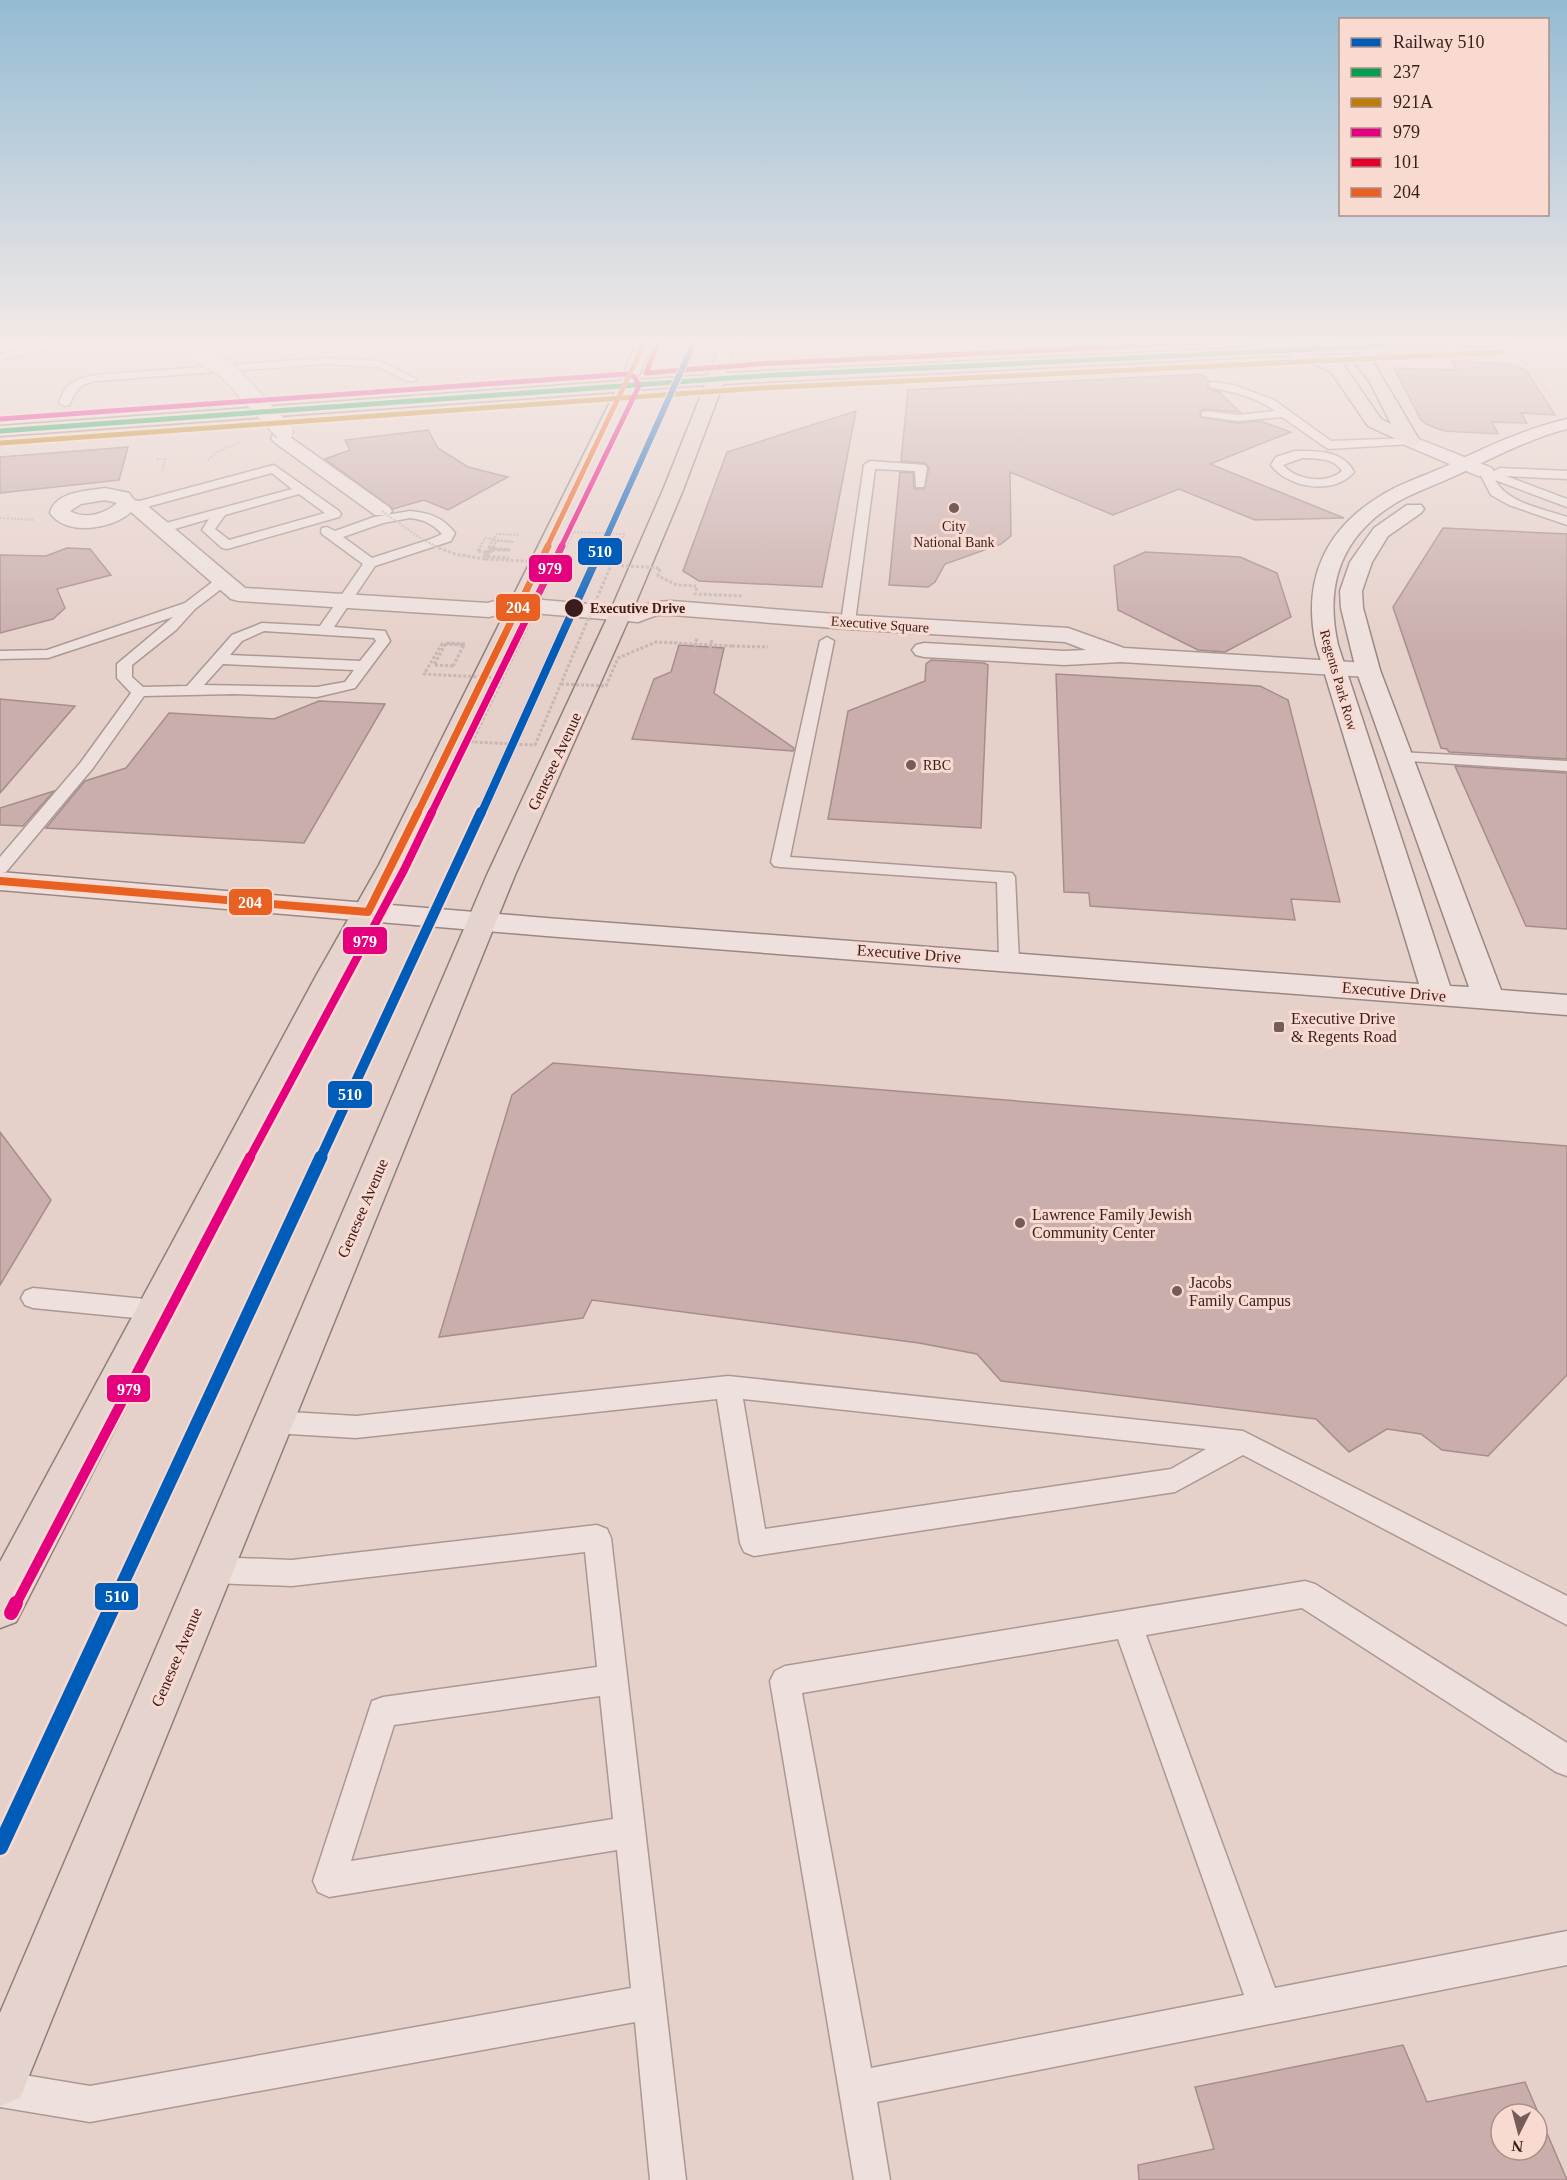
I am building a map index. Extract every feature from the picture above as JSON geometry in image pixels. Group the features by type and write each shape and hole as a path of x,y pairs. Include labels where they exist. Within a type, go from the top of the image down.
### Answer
{"main road":[{"path":"0,1606 331,975 368,912 515,604 599,442"},
{"name":"Genesee Avenue","path":"0,2078 482,921 629,614 693,442"}],"street":[{"path":"291,442 382,511"},
{"path":"1413,442 1475,468"},
{"name":"Regents Park Row","path":"1489,999 1368,670 1352,608 1351,591 1361,562 1381,532 1475,468 1527,442"},
{"name":"Regents Park Row","path":"1438,995 1334,667 1323,625 1321,604 1327,571 1336,550 1353,528 1391,498 1475,468 1561,442"},
{"path":"164,528 129,522 65,519 60,513 61,508 75,499 94,495 122,497 164,528 239,594 489,610 515,604"},
{"path":"88,521 118,514 132,505"},
{"path":"336,578 364,571 382,581"},
{"path":"224,580 247,575"},
{"path":"452,587 499,591 515,604"},
{"name":"Executive Square","path":"515,604 629,614 660,627 841,636 1010,632 1068,635 1120,655"},
{"path":"1010,632 1011,656"},
{"name":"Executive Square","path":"906,649 1064,658 1120,655 1368,670"},
{"name":"Executive Drive","path":"0,880 368,912 1567,1005"}],"lane":[{"path":"1323,442 1328,445 1396,442"},
{"path":"1320,456 1328,445"},
{"path":"1295,455 1320,456 1343,464 1348,472 1338,480 1316,482 1288,475 1277,465 1280,460 1295,455"},
{"path":"920,484 921,468 870,465 841,636 780,862 1006,877 1009,961"},
{"path":"1475,468 1567,476"},
{"path":"1475,468 1567,502"},
{"path":"1475,468 1495,492 1513,502 1567,521"},
{"path":"132,505 273,469 335,514 226,545 208,530 221,512"},
{"path":"164,528 301,490"},
{"path":"325,630 364,571 446,538 449,533 428,516 411,513 329,533 364,571"},
{"path":"190,691 237,638 262,627 380,634 383,641 350,685 317,692 234,689 190,691 139,692 125,678 124,664 171,627 190,606 224,580"},
{"path":"1324,586 1351,591"},
{"path":"0,655 48,654 190,606"},
{"path":"218,659 365,666"},
{"path":"0,868 87,765 139,692"},
{"path":"1399,757 1567,766"},
{"path":"33,1298 155,1310"},
{"path":"273,1422 356,1427 728,1388 1243,1442 1567,1611"},
{"path":"728,1388 754,1543 1175,1479 1243,1442"},
{"path":"212,1570 292,1573 597,1538 668,2180"},
{"path":"872,2180 784,1682 1305,1594 1567,1761"},
{"path":"1127,1623 1265,2007"},
{"path":"613,1679 383,1713 329,1881 631,1832"},
{"path":"857,2088 1567,1948"},
{"path":"0,2089 90,2104 650,2002"}],"path":[{"path":"157,459 165,459 161,479"},
{"path":"382,511 420,540 441,550 468,558 484,559 488,550 493,538 485,538 477,552 488,550 510,550"},
{"path":"0,518 39,520"},
{"path":"573,532 624,534 611,565 535,745 472,742 573,532"},
{"path":"523,558 484,556 497,534 526,536"},
{"path":"494,540 514,542 497,541 488,550 486,559 558,563"},
{"path":"611,565 660,568 658,576 677,585 696,587 695,594 743,596"},
{"path":"693,644 693,651 697,638"},
{"path":"709,644 709,652 712,639"},
{"path":"561,684 606,686 618,658 656,642 732,646"},
{"path":"466,644 446,643 444,648 434,665 453,666 464,645 441,644 424,674 502,678"}],"building":[{"path":"346,442 435,442 438,448 468,467 508,477 448,510 424,500 393,509 325,459 350,450"},
{"path":"759,442 850,442 822,587 699,581 683,571 727,452"},
{"path":"903,442 1266,442 1210,464 1344,518 1255,520 1179,489 1113,515 1010,472 1011,536 1001,544 945,564 935,582 928,587 889,585 900,472 913,473 914,489 924,489 929,468 925,463 901,461"},
{"path":"128,447 119,480 0,493 0,457"},
{"path":"1443,528 1567,534 1567,759 1449,752 1441,748 1393,607"},
{"path":"67,548 90,549 111,575 57,589 65,608 53,619 0,633 0,555 46,556"},
{"path":"1145,552 1240,557 1277,573 1291,617 1225,652 1198,650 1118,610 1114,566"},
{"path":"679,645 724,648 714,693 794,748 793,751 632,739 654,679 671,672"},
{"name":"RBC","path":"931,660 988,665 981,828 828,819 848,711 925,681 926,664"},
{"path":"1056,674 1260,686 1288,700 1340,902 1291,899 1295,920 1090,906 1089,893 1064,892"},
{"path":"0,699 75,706 0,793"},
{"path":"319,701 385,704 304,843 46,828 85,781 126,768 169,713 274,719"},
{"path":"1455,766 1567,773 1567,929 1526,926"},
{"path":"54,791 23,826 0,825 0,808"},
{"name":"Lawrence Family Jewish Community Center","path":"553,1063 1567,1146 1567,1375 1488,1456 1442,1450 1421,1434 1387,1429 1349,1452 1316,1419 1001,1381 977,1354 919,1343 592,1300 583,1318 439,1337 512,1095"},
{"path":"0,1132 51,1200 0,1285"},
{"path":"1403,2045 1427,2102 1525,2082 1534,2102 1489,2102 1489,2162 1549,2162 1549,2138 1567,2180 1139,2180 1138,2165 1214,2149 1195,2087"}],"rail line":[{"name":"510","path":"0,1847 513,744 649,442"}],"transit line":[{"name":"921A","path":"1,443 18,442"},
{"name":"204","path":"0,881 368,912 598,442"},
{"name":"979","path":"11,1613 342,982 404,870 612,442"}],"place":[{"name":"City National Bank","path":"954,508"},
{"name":"Executive Drive","path":"574,608"},
{"name":"RBC","path":"911,765"},
{"name":"Executive Drive & Regents Road","path":"1279,1027"},
{"name":"Lawrence Family Jewish Community Center","path":"1020,1223"},
{"name":"Jacobs Family Campus","path":"1177,1291"}]}
